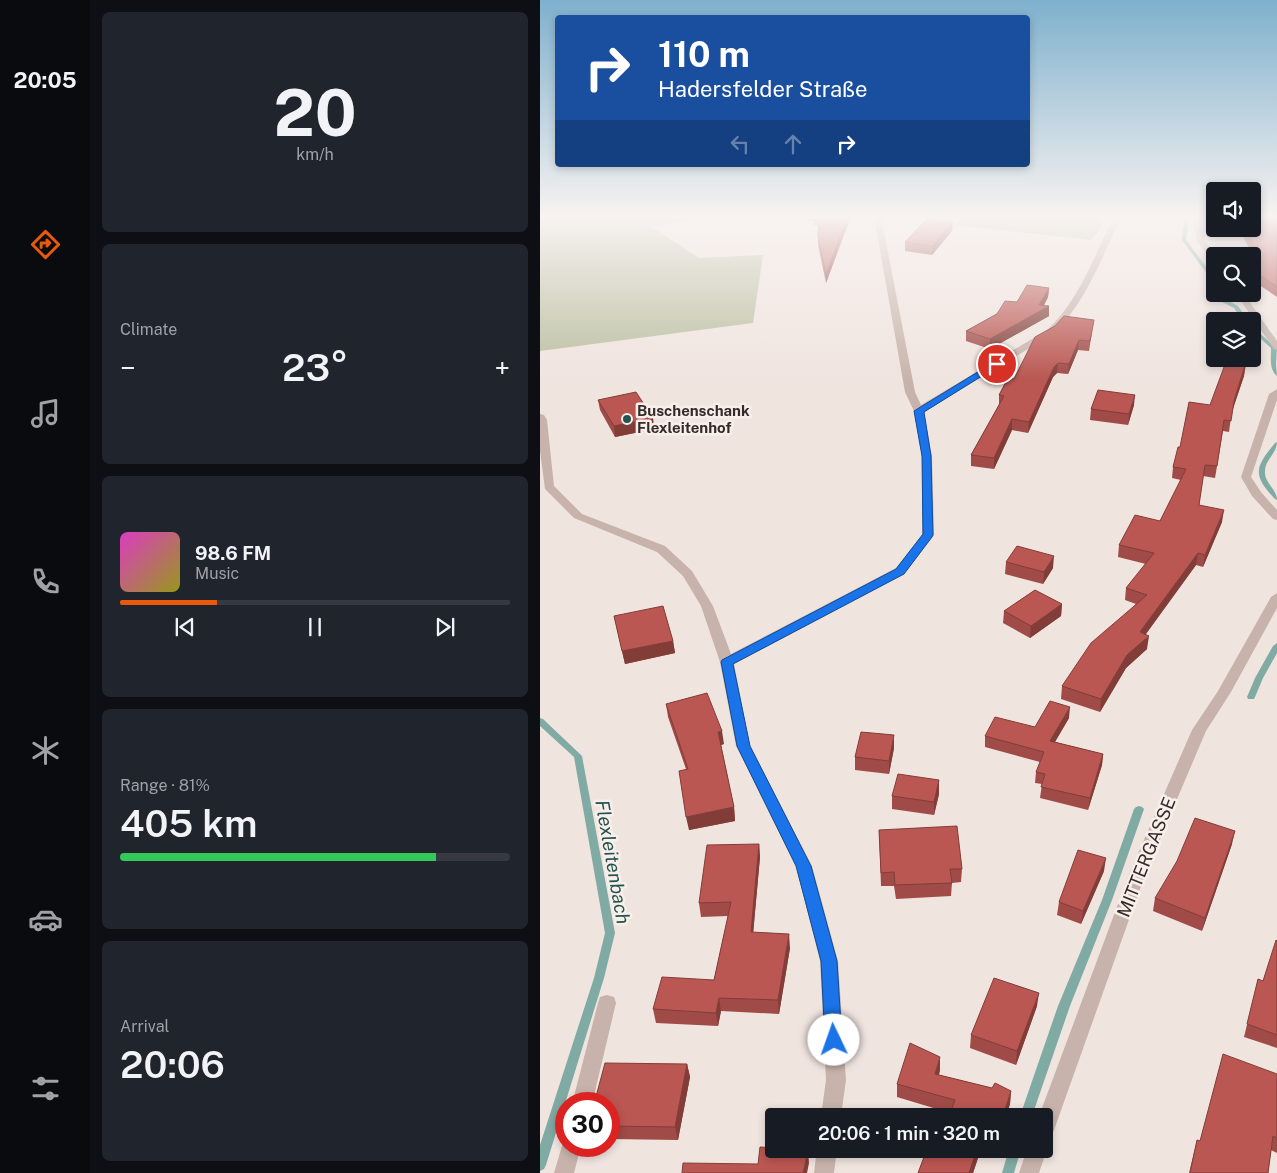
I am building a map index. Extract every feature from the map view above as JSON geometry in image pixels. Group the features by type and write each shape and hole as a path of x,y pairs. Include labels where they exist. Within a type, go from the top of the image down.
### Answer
{"street":[{"path":"727,662 900,571 928,535 926,456 919,411 910,392 887,271"},
{"path":"919,411 1050,332 1062,320 1079,295 1091,271"},
{"path":"1246,302 1277,347"},
{"path":"1277,392 1274,394 1246,477 1256,494 1277,516"},
{"path":"540,418 542,420 549,487 578,516 661,550 688,574 707,606 727,662 743,746 804,866 829,961 836,1080 832,1108"},
{"name":"MITTERGASSE","path":"1052,1108 1138,872 1191,748 1199,730 1224,692 1277,597"},
{"path":"585,1092 607,1003"},
{"path":"564,1173 568,1157"},
{"path":"824,1173 826,1158"},
{"path":"1029,1173 1034,1158"}],"green space":[{"path":"540,271 761,271 753,323 540,351"}],"building":[{"path":"1261,271 1277,271 1277,287 1261,276"},
{"path":"1027,285 1049,288 1039,305 1049,306 990,339 966,331 997,314 1005,301 1017,302"},
{"path":"1064,316 1094,320 1090,341 1079,340 1069,364 1058,363 1054,367 1029,422 1012,419 994,458 971,455 1004,396 999,395 1008,378 1014,379 1035,337 1055,326"},
{"path":"1224,367 1245,367 1234,401 1231,421 1224,420 1217,466 1205,465 1199,505 1224,510 1205,555 1198,553 1140,632 1149,636 1127,655 1101,699 1062,686 1091,643 1147,595 1126,588 1154,553 1119,545 1135,515 1160,521 1186,469 1173,467 1178,447 1180,447 1189,402 1210,405"},
{"path":"1098,390 1135,395 1129,414 1091,409"},
{"path":"636,392 653,418 614,426 598,400"},
{"path":"1017,546 1054,556 1044,572 1006,562"},
{"path":"1035,590 1062,604 1031,626 1004,611"},
{"path":"663,606 673,641 622,651 614,616"},
{"path":"707,693 722,731 718,732 734,807 686,817 679,771 688,769 666,704"},
{"path":"1050,701 1070,707 1050,741 1103,754 1090,798 1041,787 1045,774 1036,772 1044,752 985,736 995,717 1035,727"},
{"path":"861,732 894,735 889,761 855,757"},
{"path":"898,774 939,780 934,802 892,796"},
{"path":"1195,818 1235,831 1205,918 1155,898 1177,861"},
{"path":"957,826 962,869 950,869 952,883 895,885 894,872 881,873 879,830"},
{"path":"759,844 751,932 789,934 778,1000 719,998 716,1013 653,1009 662,977 714,980 731,902 699,903 707,845"},
{"path":"1078,850 1106,858 1083,911 1059,902"},
{"path":"1276,940 1277,1035 1247,1024 1258,979 1263,981"},
{"path":"994,978 1039,993 1017,1051 971,1035"},
{"path":"910,1043 940,1057 935,1074 992,1088 995,1083 1011,1091 1006,1108 952,1108 955,1100 897,1084"},
{"path":"1223,1054 1277,1074 1277,1138 1273,1136 1268,1173 1190,1173 1197,1140 1200,1141"},
{"path":"605,1063 687,1064 675,1127 620,1126 620,1092 597,1092"},
{"path":"760,1147 765,1147 765,1158 806,1158 803,1173 682,1173 683,1163 758,1164"},
{"path":"924,1158 974,1158 969,1173 918,1173"}],"waterway":[{"path":"1226,302 1236,307 1240,312"},
{"path":"1261,336 1274,348 1273,364 1277,374"},
{"path":"1277,444 1266,459 1262,471 1265,484 1277,498"},
{"path":"1251,697 1259,678 1277,646"},
{"name":"Flexleitenbach","path":"540,721 578,756 610,933 599,978 540,1165"},
{"path":"1029,1108 1064,1006 1107,900 1139,809"},
{"path":"1008,1173 1012,1158"}],"place":[{"name":"Buschenschank Flexleitenhof","path":"627,419"}],"route":[{"path":"834,1040 829,961 804,866 743,746 727,662 900,571 928,535 926,456 919,411 997,364"}]}
